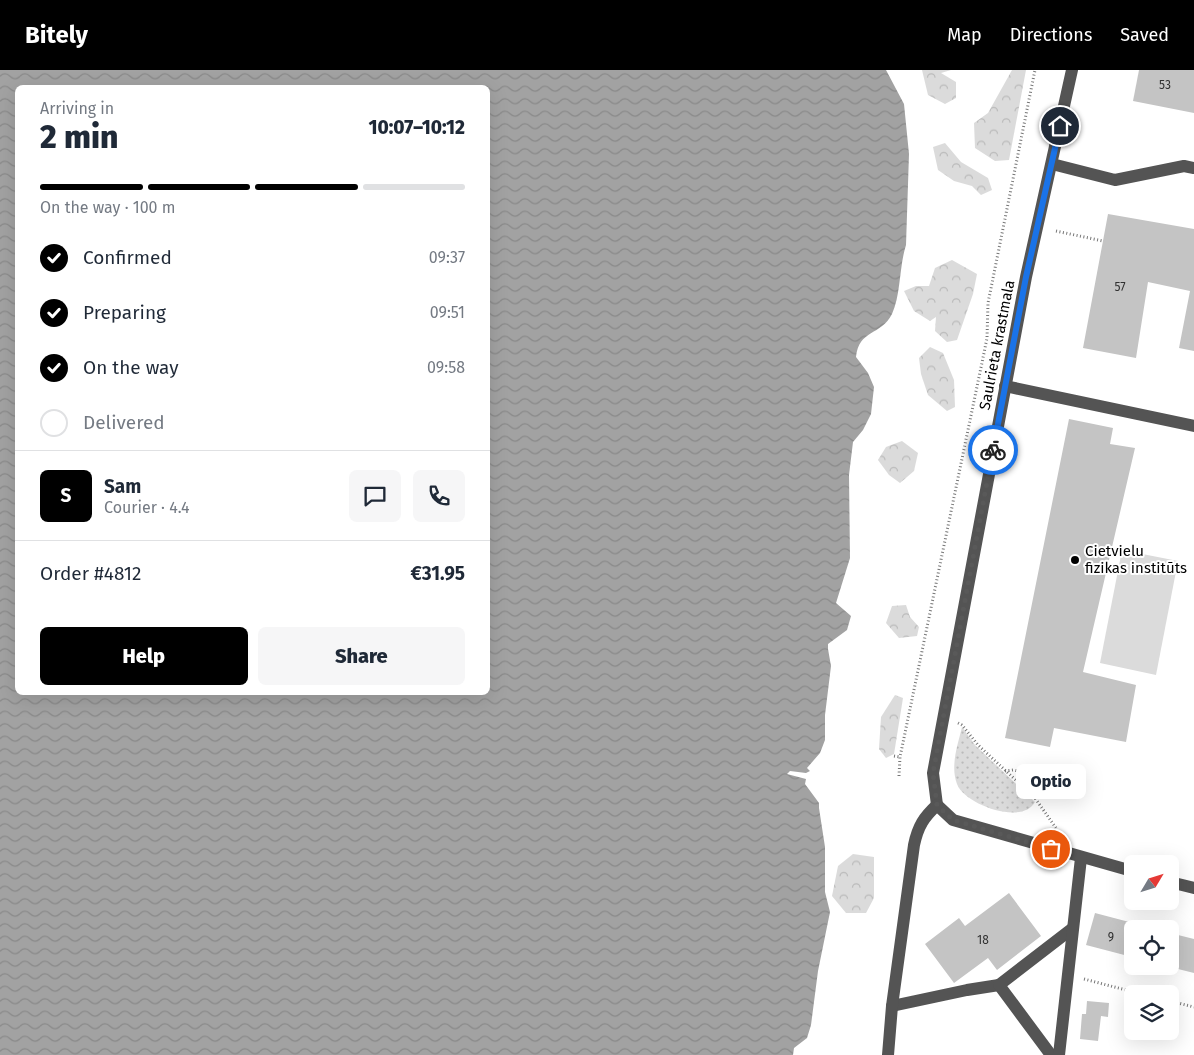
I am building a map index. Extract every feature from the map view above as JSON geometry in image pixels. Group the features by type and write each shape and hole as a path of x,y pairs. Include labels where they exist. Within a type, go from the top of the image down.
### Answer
{"street":[{"name":"Saulrieta krastmala","path":"937,805 933,773 1026,277 1072,70"},
{"path":"1052,164 1115,180 1184,166 1194,168"},
{"path":"1006,386 1194,426"},
{"path":"888,1055 892,1006 910,861 916,835 924,817 937,805 953,820 1124,869"},
{"path":"1059,1055 1082,858"},
{"path":"1179,884 1194,888"},
{"path":"892,1006 999,985 1073,928"},
{"path":"999,985 1051,1055"}],"path":[{"path":"899,776 900,757 984,353 988,303 996,258 1035,70"},
{"path":"1056,231 1103,241"},
{"path":"957,723 962,725 978,745 1035,798 1056,828"},
{"path":"894,756 900,757"},
{"path":"1005,771 1013,770 1066,780"},
{"path":"1068,975 1124,990"},
{"path":"1179,1003 1194,1007"}],"green space":[{"path":"922,70 951,70 941,73 956,82 956,98 945,104 928,95"},
{"path":"1012,70 1026,70 1009,160 995,161 975,148 974,123 988,113"},
{"path":"945,143 961,162 988,178 992,190 981,195 972,186 954,181 938,170 933,147"},
{"path":"952,260 977,274 973,294 957,340 947,342 935,331 936,317 930,321 914,311 904,291 916,286 929,286 935,268"},
{"path":"930,347 943,353 954,380 955,407 947,411 928,395 921,374 919,358"},
{"path":"902,441 918,453 914,471 900,483 889,475 878,460 886,447"},
{"path":"1122,550 1178,561 1156,675 1100,663"},
{"path":"906,605 910,617 919,627 917,636 899,638 886,623 892,606"},
{"path":"895,695 903,698 894,754 886,758 879,749 881,717"},
{"path":"962,727 975,745 1035,802 1028,809 1018,812 994,810 970,799 962,792 957,784 954,770 955,755"},
{"path":"853,854 874,857 874,898 866,913 846,913 832,896 838,866"}],"water":[{"path":"0,70 886,70 904,104 909,154 906,245 897,298 892,314 882,326 861,342 856,357 868,373 874,387 871,414 863,430 853,442 849,475 850,558 836,603 851,616 847,630 828,644 831,666 825,715 825,740 820,753 807,768 810,771 806,773 790,771 787,774 806,779 805,784 819,803 825,847 825,892 830,912 818,971 811,1025 807,1038 794,1048 793,1055 0,1055"}],"building":[{"path":"1139,70 1194,70 1194,113 1133,101"},
{"path":"1108,214 1194,229 1194,351 1179,348 1190,291 1148,282 1136,358 1083,348"},
{"name":"Cietvielu fizikas institūts","path":"1069,419 1113,428 1110,444 1135,448 1083,672 1136,685 1126,742 1054,728 1050,747 1005,738"},
{"path":"1009,893 1041,936 997,970 988,958 954,983 925,944 959,918 965,926"},
{"path":"1095,913 1124,921 1124,955 1086,945"},
{"path":"1179,935 1194,939 1194,973 1179,969"},
{"path":"1087,1001 1109,1003 1108,1017 1101,1016 1098,1041 1080,1039 1082,1014 1086,1014"}],"way so far":[{"path":"993,450 933,773 937,805 953,820 1051,849"}],"place":[{"name":"Cietvielu fizikas institūts","path":"1075,560"},
{"name":"Optio","path":"1051,849"}],"route":[{"path":"993,450 1026,277 1060,126"}]}
